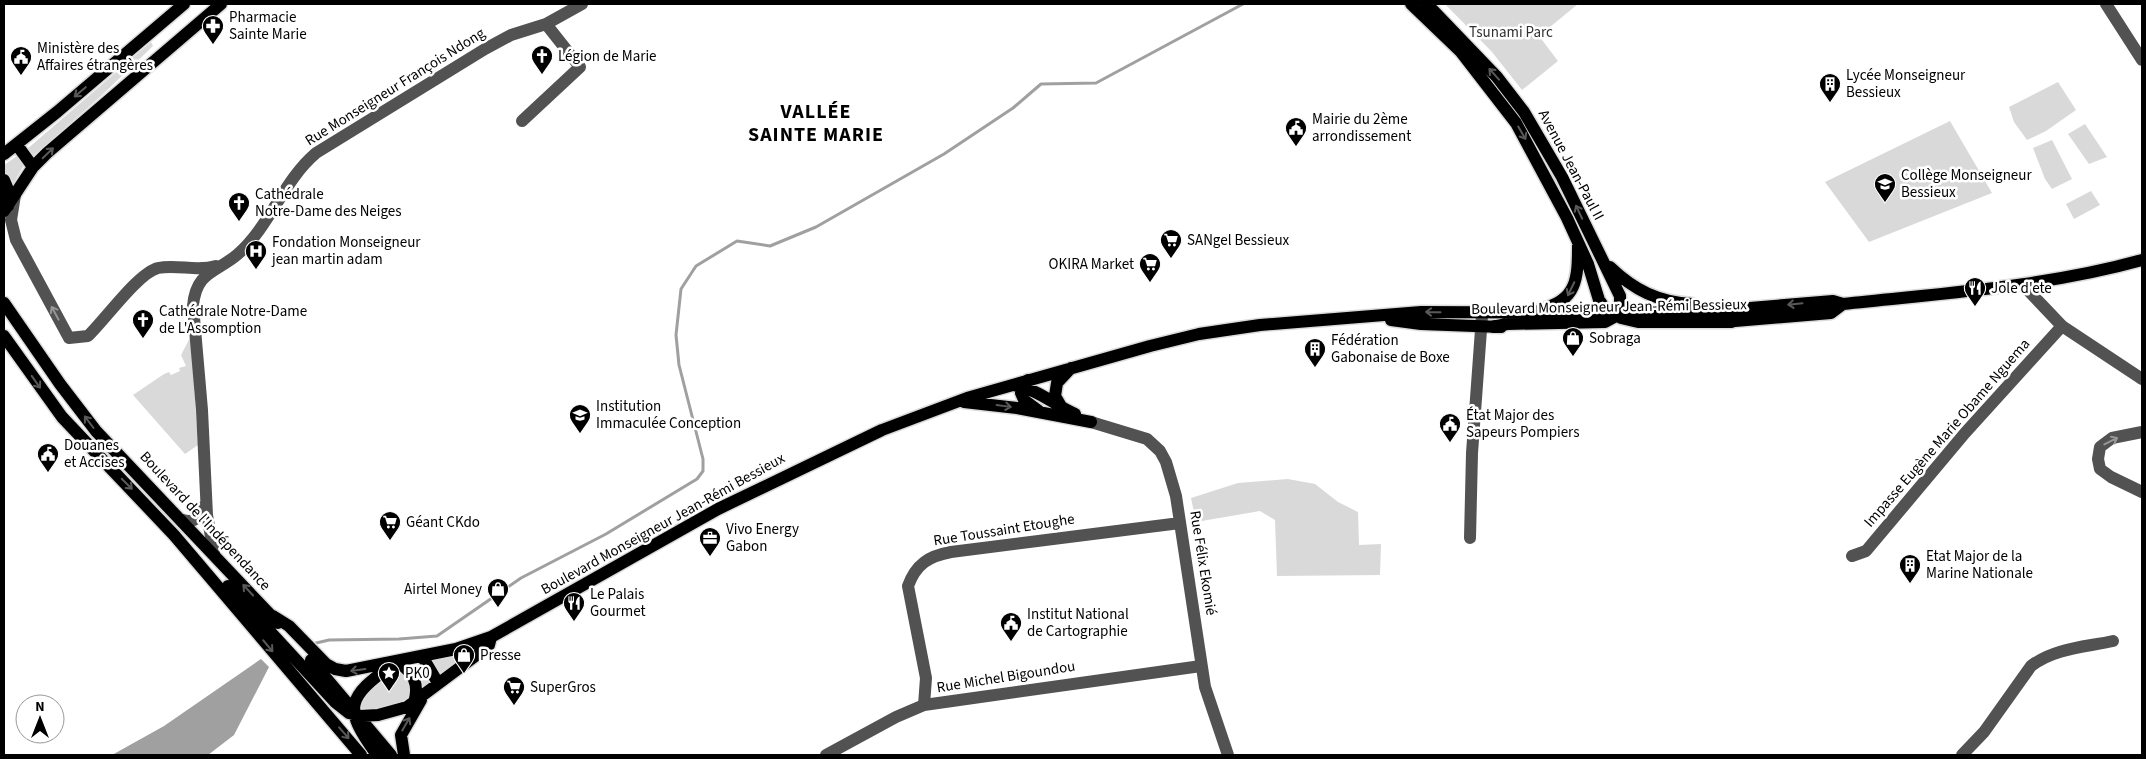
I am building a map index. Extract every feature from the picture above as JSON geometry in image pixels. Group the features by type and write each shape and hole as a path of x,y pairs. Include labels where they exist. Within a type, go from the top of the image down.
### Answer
{"main road":[{"path":"97,109 135,68 208,4"},
{"path":"4,218 9,204 33,167 97,109 221,4"},
{"name":"Avenue Jean-Paul II","path":"1411,4 1461,52 1508,111 1539,164 1578,241 1599,300 1614,314 1620,296 1562,176 1524,112 1497,77 1427,4"},
{"path":"4,154 180,6"},
{"path":"17,145 33,167"},
{"path":"4,180 9,192 9,204"},
{"path":"1522,313 1556,305 1570,294 1577,274 1578,241"},
{"path":"1600,256 1631,285 1660,300 1688,304 1741,304 1762,308"},
{"name":"Boulevard Monseigneur Jean-Rémi Bessieux","path":"314,665 346,671 465,647 492,637 663,540 782,477 882,430 959,401 1159,343 1230,329 1291,322 1422,312 1614,314 1762,308 1833,301 1843,304 2023,285 2095,272 2142,260"},
{"name":"Boulevard de l'Indépendance","path":"5,302 60,384 96,431 273,616 291,640"},
{"name":"Boulevard Monseigneur Jean-Rémi Bessieux","path":"1373,317 1421,324 1486,327 1592,327 1732,322 1831,313 1843,304"},
{"path":"1486,327 1507,324 1605,322 1614,314 1638,322 1732,322"},
{"path":"4,328 25,366"},
{"name":"Boulevard de l'Indépendance","path":"4,336 72,430 130,488 195,560 361,755"},
{"path":"1064,409 1055,396 1057,383 1063,374 1073,367"},
{"path":"1021,383 1034,389 1064,409 1091,422"},
{"path":"1021,383 1024,400 1037,410 1048,414"},
{"path":"959,401 1091,422"},
{"path":"195,560 215,571 291,640 391,755"},
{"name":"Boulevard Monseigneur Jean-Rémi Bessieux","path":"419,700 489,645 492,637"},
{"path":"291,640 314,665"},
{"path":"422,656 438,684"},
{"path":"377,755 359,728 356,713 360,690 397,661 414,676 419,700 402,730 400,740 404,755"},
{"path":"356,713 390,712 419,700"}],"street":[{"name":"Rue Monseigneur François Ndong","path":"214,553 206,503 202,410 193,306 194,291 206,275 239,253 271,213 304,163 316,153 485,48 512,35 546,24 582,4"},
{"path":"2106,4 2142,60"},
{"path":"522,121 580,67 546,24"},
{"path":"9,204 14,233 29,266 69,338 88,336 139,279 152,271 164,268 204,269 226,262"},
{"path":"2023,285 2062,326 2142,378"},
{"path":"1470,538 1472,452 1486,327 1482,313"},
{"name":"Impasse Eugène Marie Obame Nguema","path":"1852,556 1866,551 1965,434 2062,326"},
{"name":"Rue Félix Ekomié","path":"1091,422 1134,434 1154,444 1163,456 1170,472 1180,523 1201,666 1209,700 1228,755"},
{"path":"2142,432 2112,438 2100,447 2098,459 2100,470 2111,478 2142,492"},
{"path":"183,520 190,522 196,520 206,503"},
{"name":"Rue Toussaint Etoughe","path":"924,706 926,678 908,586 913,574 922,563 934,555 951,552 1180,523"},
{"path":"1962,755 1984,732 2031,666 2041,658 2113,641"},
{"name":"Rue Michel Bigoundou","path":"826,755 896,717 924,706 1201,666"}],"green space":[{"name":"Tsunami Parc","path":"1445,4 1578,4 1539,36 1558,61 1522,90 1492,52"},
{"path":"151,42 153,46 101,96 32,157 26,150"},
{"path":"2058,82 2076,110 2046,131 2027,140 2014,122 2009,107"},
{"path":"1950,121 1992,193 1869,242 1825,182"},
{"path":"2085,124 2107,157 2089,164 2068,134"},
{"path":"2052,140 2072,179 2052,189 2045,179 2033,148"},
{"path":"17,156 24,165 13,184 4,172 4,165"},
{"path":"2091,191 2100,205 2074,219 2066,204"},
{"path":"191,336 198,445 185,454 133,395 164,374 169,372 171,375 180,371 179,368 186,366 181,355"},
{"path":"1288,479 1315,484 1338,502 1358,512 1359,545 1381,544 1380,575 1277,576 1275,520 1260,511 1196,522 1191,498 1238,483"},
{"path":"475,649 439,676 430,659"},
{"path":"412,664 421,665 431,680 422,691 421,678"},
{"path":"394,671 403,673 409,679 411,695 407,702 373,710 363,710 360,705 361,696"}],"shaded area":[{"path":"261,659 269,667 234,735 208,755 112,755 164,726"}],"waterway":[{"path":"312,644 329,640 399,639 437,636 521,578 606,534 697,479 703,471 703,459 679,365 676,335 681,289 696,266 737,241 770,246 816,227 944,154 1013,108 1041,84 1096,83 1243,4"}],"place":[{"name":"Pharmacie Sainte Marie","path":"213,45"},
{"name":"Légion de Marie","path":"542,75"},
{"name":"Ministère des Affaires étrangères","path":"21,76"},
{"name":"Lycée Monseigneur Bessieux","path":"1830,103"},
{"name":"Mairie du 2ème arrondissement","path":"1296,147"},
{"name":"Collège Monseigneur Bessieux","path":"1885,203"},
{"name":"Cathédrale Notre-Dame des Neiges","path":"239,222"},
{"name":"SANgel Bessieux","path":"1171,259"},
{"name":"Fondation Monseigneur jean martin adam","path":"256,270"},
{"name":"OKIRA Market","path":"1150,283"},
{"name":"Jole d'ete","path":"1975,307"},
{"name":"Cathédrale Notre-Dame de L'Assomption","path":"143,339"},
{"name":"Sobraga","path":"1573,357"},
{"name":"Fédération Gabonaise de Boxe","path":"1315,368"},
{"name":"Institution Immaculée Conception","path":"580,434"},
{"name":"État Major des Sapeurs Pompiers","path":"1450,443"},
{"name":"Douanes et Accises","path":"48,473"},
{"name":"Géant CKdo","path":"390,541"},
{"name":"Vivo Energy Gabon","path":"710,557"},
{"name":"Etat Major de la Marine Nationale","path":"1910,584"},
{"name":"Airtel Money","path":"498,608"},
{"name":"Le Palais Gourmet","path":"574,622"},
{"name":"Institut National de Cartographie","path":"1011,642"},
{"name":"Presse","path":"464,674"},
{"name":"PK0","path":"389,692"},
{"name":"SuperGros","path":"514,706"}],"district":[{"name":"VALLÉE SAINTE MARIE","path":"816,124"}]}
